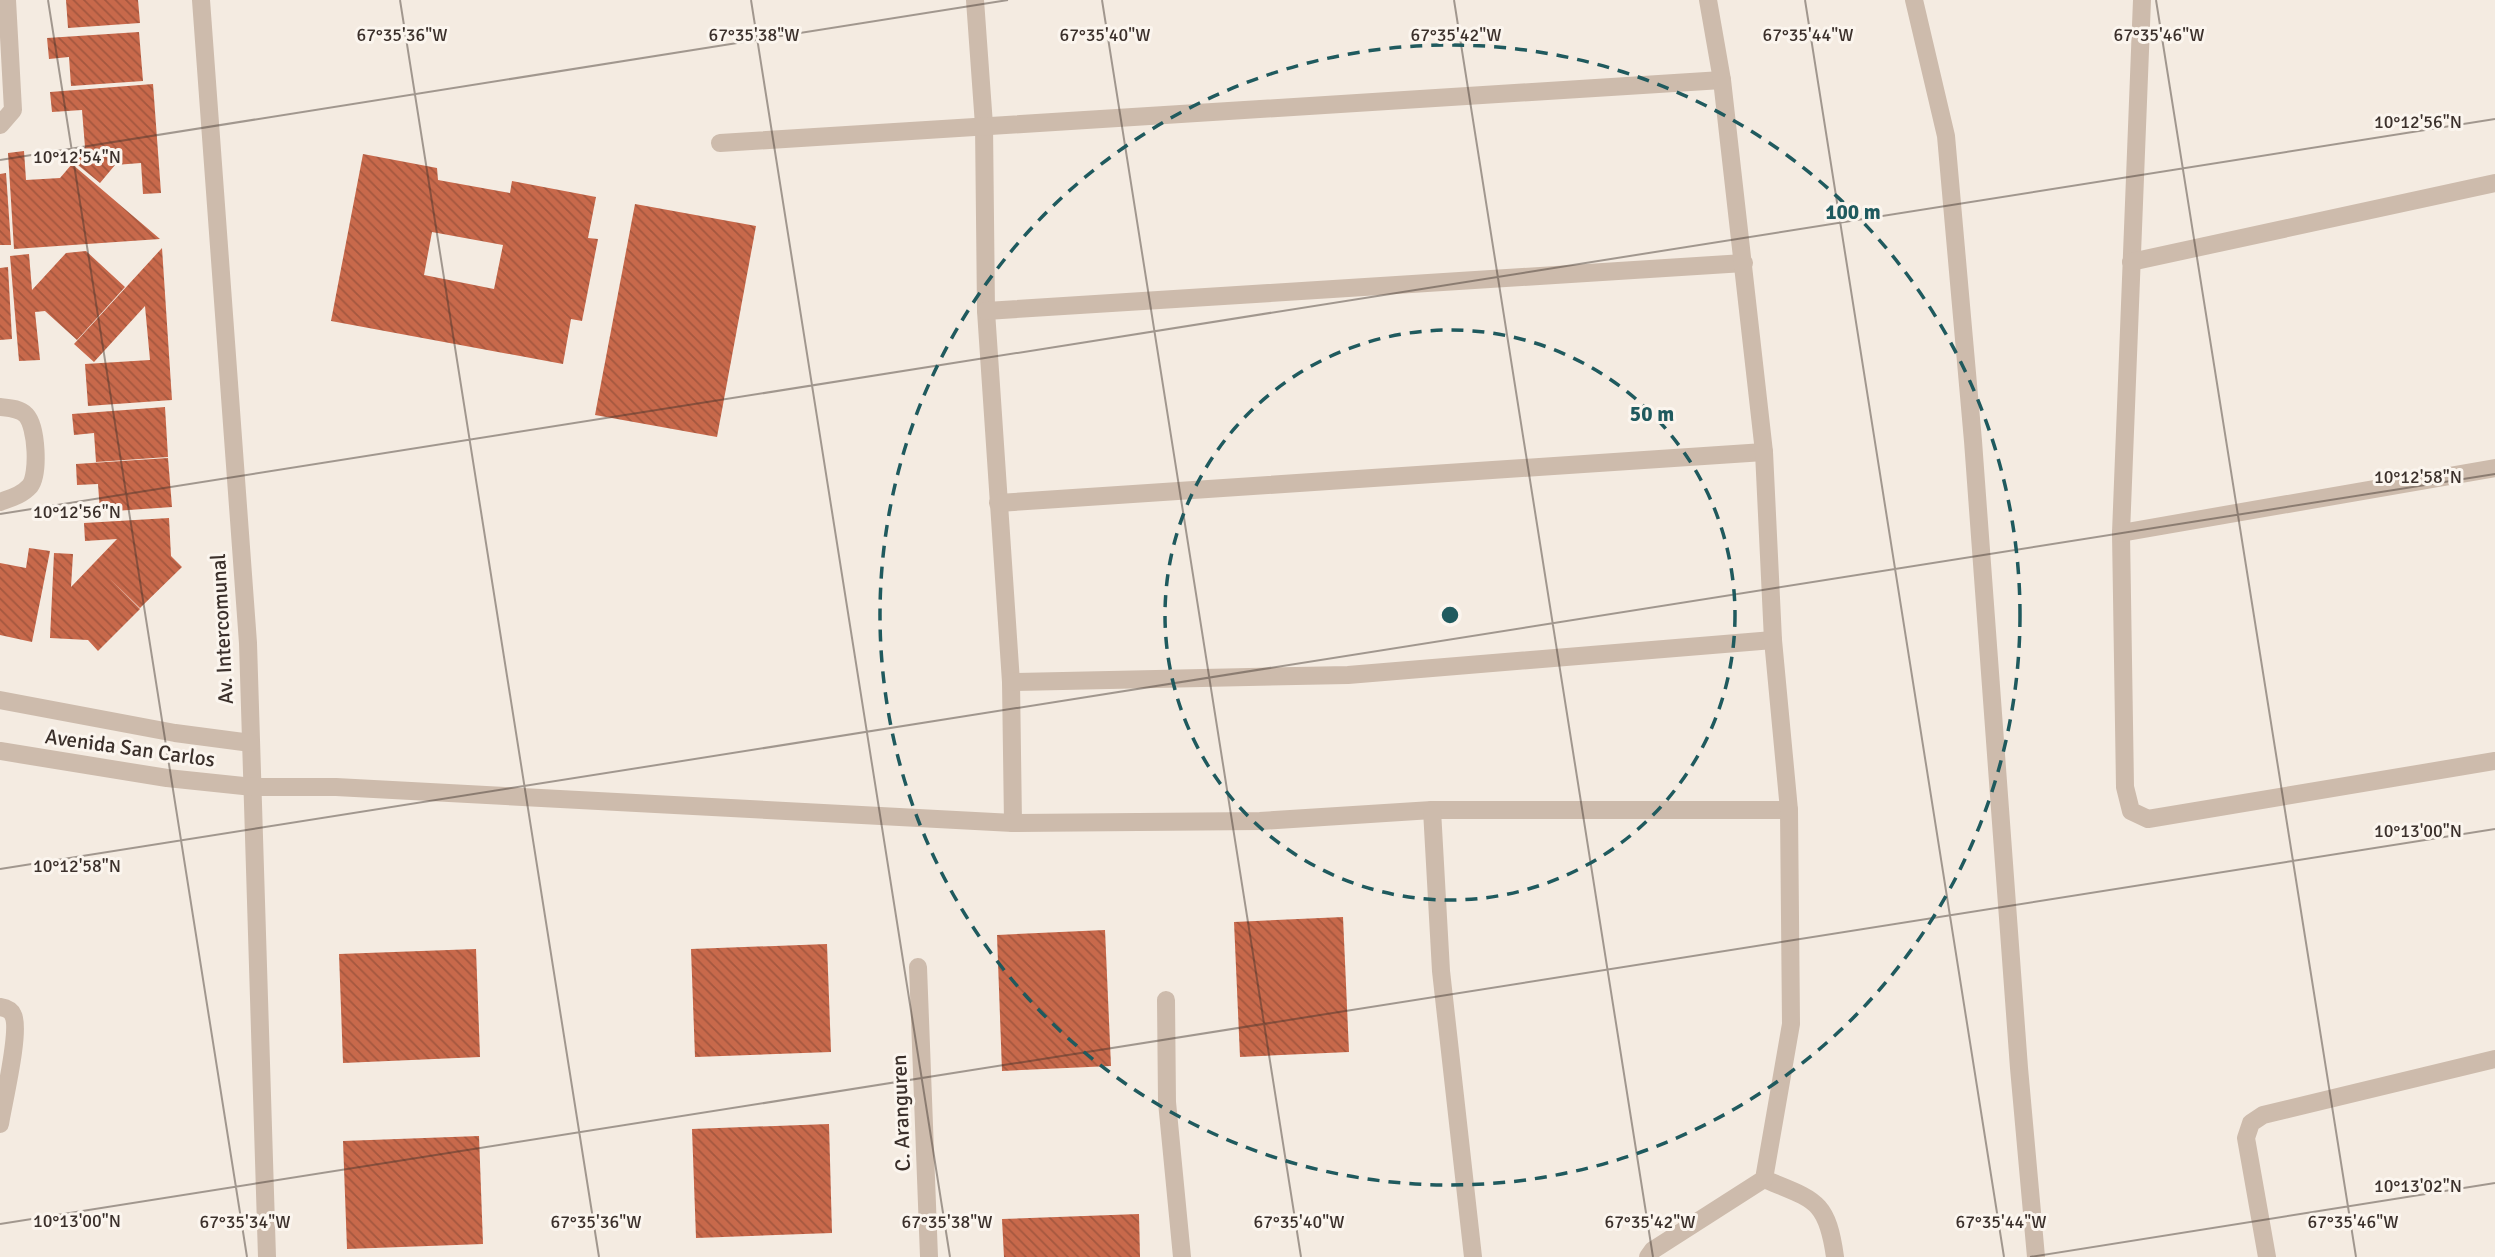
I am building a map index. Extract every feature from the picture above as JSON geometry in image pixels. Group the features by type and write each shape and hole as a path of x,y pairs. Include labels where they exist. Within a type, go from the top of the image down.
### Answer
{"street":[{"path":"0,125 13,110 7,0"},
{"name":"Av. Intercomunal","path":"201,0 248,643 267,1257"},
{"path":"975,0 984,125 986,311 1012,682 1013,823"},
{"path":"1648,1257 1653,1250 1764,1179 1791,1024 1789,810 1773,640 1764,452 1722,80 1708,0"},
{"path":"1914,0 1946,136 1973,442 2019,1068 2036,1257"},
{"path":"2142,0 2121,533 2125,787 2131,811 2148,819 2495,761"},
{"path":"720,143 1722,80"},
{"path":"2131,262 2495,183"},
{"path":"986,311 1744,263"},
{"path":"0,407 16,409 27,416 32,426 36,452 35,477 29,487 16,497 0,502"},
{"path":"998,503 1764,452"},
{"path":"2121,533 2495,468"},
{"path":"1012,682 1348,675 1773,640"},
{"name":"Avenida San Carlos","path":"0,700 174,733 251,743"},
{"name":"Avenida San Carlos","path":"0,751 155,776 253,787 336,787 1013,823 1260,821 1432,810 1789,810"},
{"path":"1432,810 1441,971 1474,1257"},
{"name":"C. Aranguren","path":"918,967 929,1257"},
{"path":"1166,1000 1167,1102 1182,1257"},
{"path":"0,1007 9,1010 15,1017 15,1037 0,1124"},
{"path":"2267,1257 2246,1138 2251,1123 2263,1115 2495,1059"},
{"path":"1764,1179 1808,1197 1824,1212 1835,1257"}],"building":[{"path":"66,0 138,0 140,23 68,28"},
{"path":"139,32 143,81 71,86 69,57 49,59 47,38"},
{"path":"153,84 161,193 143,194 141,163 115,165 100,183 73,161 85,147 82,110 52,112 50,92"},
{"path":"24,151 26,180 60,178 72,164 160,239 14,249 8,153"},
{"path":"363,154 437,168 438,180 510,193 512,181 596,197 588,238 598,239 582,321 571,319 563,364 331,321","holes":["432,232 503,245 494,289 424,275"]},
{"path":"6,173 11,245 0,245 0,174"},
{"path":"635,204 756,226 717,437 595,415"},
{"path":"162,248 172,400 88,406 85,364 150,360 145,306 94,362 74,344"},
{"path":"86,251 125,287 77,340 45,311 35,312 40,360 19,361 10,256 29,254 32,290 66,253"},
{"path":"8,267 12,339 0,340 0,268"},
{"path":"165,407 168,457 96,462 94,433 74,435 72,414"},
{"path":"168,458 172,507 100,512 98,484 77,485 76,464"},
{"path":"169,518 171,556 182,567 140,608 110,579 140,609 98,651 88,640 50,638 54,553 73,554 71,587 117,539 85,541 84,523"},
{"path":"29,548 50,551 32,642 0,635 0,563 26,568"},
{"path":"1343,917 1349,1052 1240,1057 1234,922"},
{"path":"1105,930 1111,1066 1002,1071 997,935"},
{"path":"827,944 831,1052 695,1057 691,949"},
{"path":"476,949 480,1057 343,1063 339,954"},
{"path":"829,1124 832,1233 696,1238 692,1129"},
{"path":"479,1136 483,1244 347,1249 343,1141"},
{"path":"1139,1214 1140,1257 1004,1257 1002,1219"}]}
